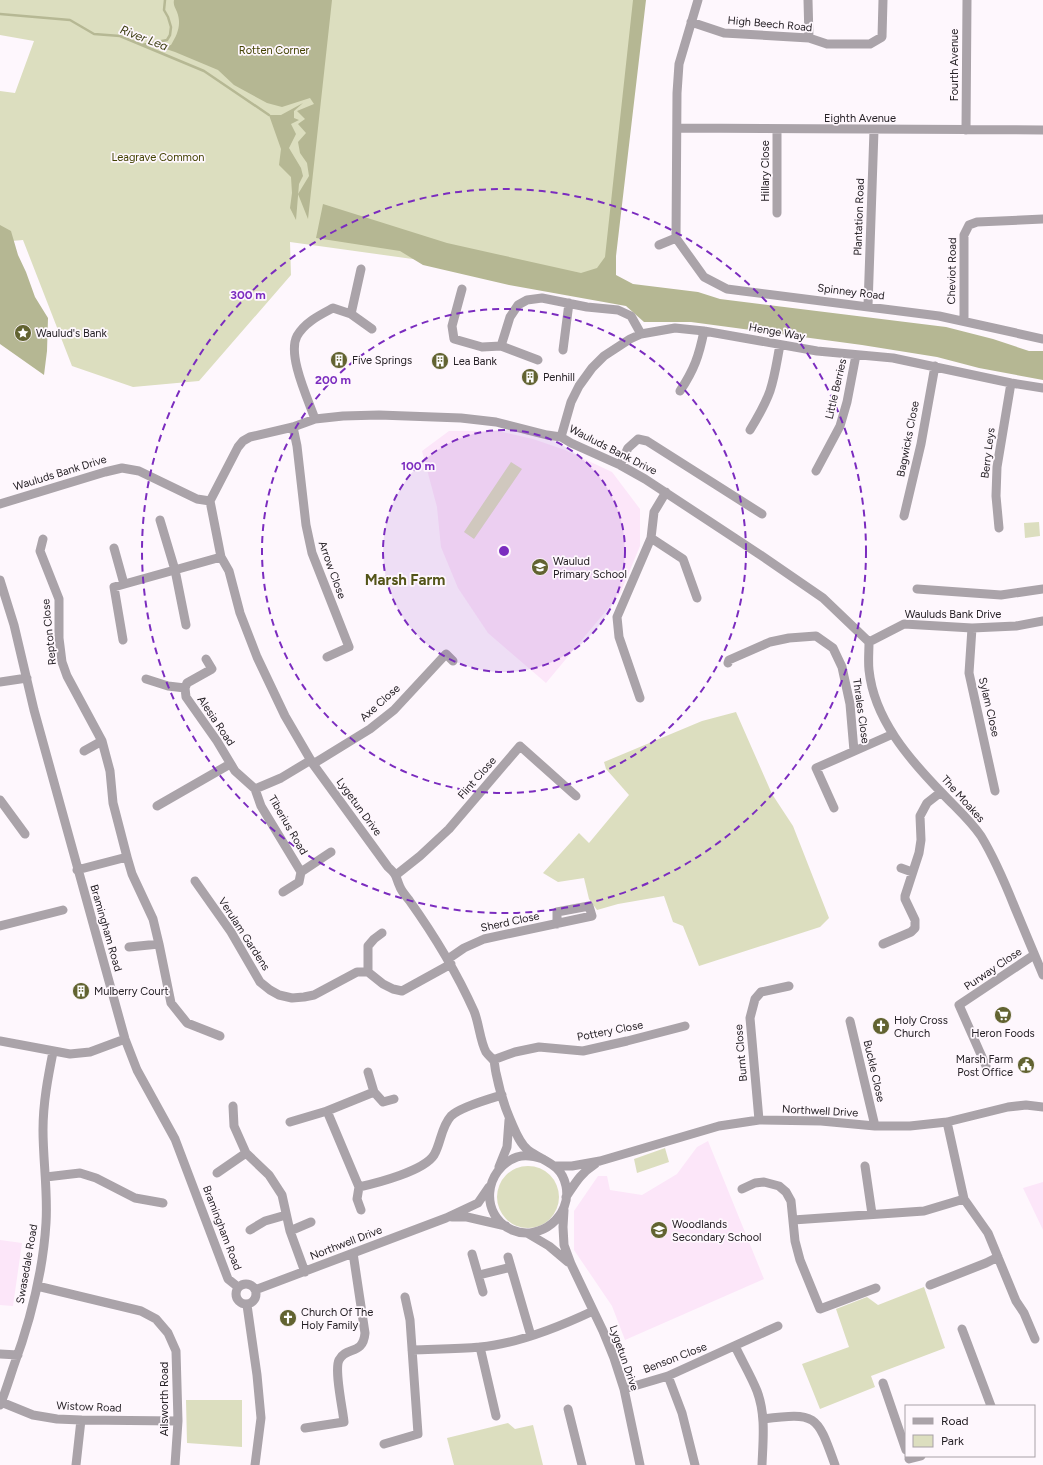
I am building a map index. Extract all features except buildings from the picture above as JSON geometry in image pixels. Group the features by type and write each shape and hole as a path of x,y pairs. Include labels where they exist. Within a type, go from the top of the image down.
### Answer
{"street":[{"path":"659,245 676,238 677,92 679,64 698,0"},
{"path":"808,0 809,38"},
{"name":"High Beech Road","path":"691,22 724,33 809,38 826,44 870,44 882,37 883,0"},
{"name":"Fourth Avenue","path":"966,130 967,0"},
{"name":"Eighth Avenue","path":"677,128 1043,130"},
{"name":"Hillary Close","path":"777,129 777,213"},
{"name":"Plantation Road","path":"868,306 874,130"},
{"name":"Cheviot Road","path":"964,321 964,235 968,225 978,222 1043,219"},
{"name":"Spinney Road","path":"676,238 704,277 727,288 939,316 1043,339"},
{"path":"351,314 361,269"},
{"path":"462,289 452,326 454,339 482,347 501,346 538,360"},
{"path":"501,346 510,317 518,305 527,300 542,298 618,310 631,316 641,334"},
{"path":"563,350 569,303"},
{"path":"315,419 294,353 297,337 306,325 318,316 333,308 351,314 372,329"},
{"name":"Henge Way","path":"560,437 571,402 579,386 592,368 608,353 630,339 641,334 657,330 675,328 704,331 780,345 856,355 893,358 1011,383 1043,388"},
{"path":"680,391 692,373 699,356 704,331"},
{"path":"750,430 763,408 770,392 780,345"},
{"name":"Little Berries","path":"816,471 840,426 848,396 856,355"},
{"name":"Bagwicks Close","path":"904,516 921,444 935,366"},
{"name":"Berry Leys","path":"999,528 996,496 997,467 1011,383"},
{"name":"Wauluds Bank Drive","path":"0,504 122,468 139,471 197,499 210,501 238,447 243,441 261,434 293,427 315,419 343,416 379,415 461,418 496,422 560,437 620,465 666,492 823,598 869,642 904,624 972,628 1016,626 1043,621"},
{"name":"Arrow Close","path":"293,427 297,446 306,525 312,553 349,647 327,657"},
{"path":"620,465 628,448 638,439 647,441 762,514"},
{"path":"640,698 619,637 617,617 651,538 654,512 666,492"},
{"name":"Lygetun Drive","path":"210,501 222,557 229,571 240,613 257,657 285,716 312,762 388,867 396,875 400,888 430,929 450,961 475,1013 486,1052 493,1060 509,1117 520,1141 528,1150 555,1166 562,1175 566,1186 563,1227 564,1245 571,1264 594,1311 614,1358 624,1389 640,1465"},
{"path":"160,520 175,570 186,625"},
{"path":"651,538 683,559 697,598"},
{"name":"Repton Close","path":"44,539 40,551 59,599 59,638 62,662 67,676 102,741 110,771 113,803 127,858 132,874 153,919 171,1003 187,1023 220,1036"},
{"path":"114,548 124,584"},
{"path":"123,640 114,587 222,557"},
{"name":"Bramingham Road","path":"0,580 14,625 77,870 125,1039 137,1070 175,1139 228,1279 238,1287"},
{"path":"917,589 1001,595 1043,589"},
{"name":"Sylam Close","path":"972,628 969,673 995,791"},
{"name":"Thrales Close","path":"728,663 729,660 765,644 789,638 816,636 833,648 842,666 850,704 854,751"},
{"name":"The Moakes","path":"869,642 869,671 873,691 878,706 892,734 917,766 980,835 995,861 1043,975"},
{"name":"Axe Close","path":"312,762 370,729 394,710 446,654 453,661"},
{"path":"146,678 168,686 185,688 187,683 212,669 206,659"},
{"path":"0,682 27,678"},
{"name":"Alesia Road","path":"185,688 186,697 217,741 230,764 243,779 255,789"},
{"name":"Thrales Close","path":"834,808 816,768 892,734"},
{"path":"84,751 102,741"},
{"name":"Flint Close","path":"396,875 420,856 449,829 520,746 576,796"},
{"path":"255,789 312,762"},
{"name":"Alesia Road","path":"157,806 230,764"},
{"name":"Tiberius Road","path":"255,789 261,806 301,872 299,882 283,892"},
{"path":"883,944 912,932 916,928 915,920 905,899 919,853 921,840 920,816 927,803 941,792"},
{"path":"0,800 25,834"},
{"name":"Tiberius Road","path":"301,872 331,852"},
{"path":"77,870 127,858"},
{"path":"901,868 912,872"},
{"name":"Verulam Gardens","path":"195,881 231,932 260,982 279,995 292,998 314,995 357,972 368,972"},
{"path":"0,926 63,910"},
{"name":"Sherd Close","path":"450,961 464,948 484,939 558,924"},
{"path":"382,933 368,946 368,972 383,984 393,989 402,991 450,961"},
{"path":"129,947 159,944"},
{"name":"Purway Close","path":"986,1066 959,1006 1034,955"},
{"name":"Burnt Close","path":"759,1120 750,1018 755,999 761,992 789,986"},
{"name":"Buckle Close","path":"850,1021 875,1126"},
{"name":"Pottery Close","path":"493,1060 516,1052 539,1048 583,1051 685,1026"},
{"path":"0,1041 70,1054 90,1052 125,1039"},
{"name":"Swasedale Road","path":"1,1403 18,1355 37,1286 46,1224 44,1119 47,1081 53,1052"},
{"path":"368,1072 374,1092 383,1102 394,1098"},
{"path":"290,1122 327,1111 374,1092"},
{"path":"359,1187 379,1182 423,1166 433,1156 446,1124 451,1116 457,1111 502,1095"},
{"name":"Northwell Drive","path":"555,1166 572,1166 600,1161 719,1126 759,1120 821,1121 875,1126 910,1126 947,1122 1008,1107 1026,1105 1043,1107"},
{"path":"233,1106 234,1126 246,1152 268,1175 282,1195 290,1231 305,1272"},
{"path":"327,1111 359,1187 357,1199 361,1210"},
{"name":"Lygetun Drive","path":"506,1226 497,1218 489,1197 490,1186 507,1147 509,1117"},
{"path":"947,1122 964,1199 988,1233 1016,1301 1024,1313 1035,1340"},
{"path":"217,1173 246,1152"},
{"name":"Lygetun Drive","path":"496,1172 506,1162 518,1157 530,1156 543,1159"},
{"name":"Northwell Drive","path":"566,1202 578,1178 600,1161"},
{"path":"865,1166 872,1214"},
{"path":"46,1177 80,1174 96,1178 135,1198 163,1203"},
{"path":"742,1189 755,1183 764,1182 778,1186 786,1192 791,1201 795,1240 800,1260 820,1309 876,1288"},
{"path":"446,1218 478,1202 490,1186"},
{"path":"793,1220 924,1211 964,1199"},
{"path":"526,1233 539,1231 550,1226 559,1218 566,1202"},
{"path":"250,1230 265,1221 286,1216"},
{"path":"446,1218 467,1217 506,1226 512,1230 526,1233 550,1246 571,1264"},
{"name":"Northwell Drive","path":"255,1290 446,1218"},
{"path":"290,1231 310,1222"},
{"path":"305,1428 344,1422 337,1367 342,1356 357,1349 362,1344 365,1333 354,1253"},
{"path":"472,1254 483,1292"},
{"path":"508,1257 531,1336"},
{"path":"930,1285 998,1257"},
{"path":"479,1275 511,1267"},
{"path":"241,1285 250,1285 255,1290 255,1299 247,1304 241,1304 236,1299 235,1293 238,1287 241,1285"},
{"name":"Ailsworth Road","path":"37,1286 141,1311 156,1319 168,1333 176,1351 178,1421 175,1465"},
{"path":"384,1444 418,1434 410,1320 405,1297"},
{"path":"247,1304 257,1375 261,1418 255,1465"},
{"path":"412,1350 497,1345 552,1330 594,1311"},
{"name":"Benson Close","path":"624,1389 668,1376 778,1326"},
{"path":"962,1329 991,1405"},
{"path":"735,1346 757,1391 763,1419 764,1437 762,1465"},
{"path":"480,1347 496,1416"},
{"path":"0,1354 18,1355"},
{"path":"668,1376 682,1413 695,1465"},
{"path":"883,1383 905,1447"},
{"name":"Wistow Road","path":"1,1403 33,1415 56,1419 178,1421"},
{"path":"568,1409 582,1465"},
{"path":"763,1419 790,1416 801,1416 812,1419 824,1433 835,1465"},
{"path":"76,1465 81,1420"}],"shaded area":[{"path":"303,103 294,111 294,118 299,120 291,124 296,134 289,148 301,168 303,176 299,184 296,220 290,208 292,193 291,177 279,165 281,149 269,115 281,115"},
{"name":"Waulud Primary School","path":"449,431 498,431 533,439 565,450 612,472 640,509 640,546 620,594 546,683 488,633 458,588 441,547 437,507 422,451"},
{"name":"Woodlands Secondary School","path":"708,1141 764,1279 625,1340 612,1306 574,1250 574,1211 598,1176 607,1176 610,1190 642,1195 677,1174 697,1147"},
{"path":"1043,1182 1043,1230 1023,1188"},
{"path":"0,1240 22,1243 13,1306 0,1305"}],"green space":[{"name":"Leagrave Common","path":"0,0 638,0 607,286 290,242 291,275 199,381 133,387 72,366 23,240 0,242 0,91 15,93 34,41 0,35"},
{"name":"Rotten Corner","path":"174,0 332,0 308,219 298,194 309,176 307,163 300,153 298,142 306,133 298,124 305,119 297,111 314,104 310,98 282,107 267,103 234,85 218,70 160,47 171,45 178,30 179,21"},
{"path":"633,0 646,0 616,256 616,275 633,284 698,292 720,299 946,327 993,339 1029,351 1043,351 1043,380 979,368 937,357 862,345 691,322 644,322 626,306 509,285 423,265 400,251 316,238 323,204 447,243 581,273 597,268 605,257"},
{"path":"0,225 11,231 18,255 35,297 48,318 47,351 44,375 0,344"},
{"path":"511,462 522,469 474,539 464,532"},
{"path":"1039,522 1040,536 1025,538 1024,523"},
{"path":"736,712 772,794 793,826 829,918 820,927 699,966 683,926 673,922 664,896 618,904 597,910 589,899 584,878 558,882 543,873 579,833 589,843 629,795 606,769 604,762 702,721"},
{"path":"665,1148 669,1162 637,1173 634,1159"},
{"path":"522,1166 534,1166 550,1175 557,1185 559,1197 557,1209 550,1219 534,1228 522,1228 511,1223 502,1214 497,1203 497,1191 502,1180 511,1171"},
{"path":"924,1287 945,1348 871,1376 875,1387 820,1409 802,1364 849,1347 836,1309 867,1297 878,1305"},
{"path":"186,1400 242,1400 242,1447 187,1443"},
{"path":"508,1423 515,1429 533,1425 543,1465 454,1465 447,1438"}],"waterway":[{"path":"142,45 167,40 170,35 171,27 164,10 165,0"},
{"name":"River Lea","path":"0,14 70,20 94,34 120,36 204,71 269,115"}],"place":[{"name":"Waulud's Bank","path":"23,333"},
{"name":"Five Springs","path":"339,360"},
{"name":"Lea Bank","path":"440,361"},
{"name":"Penhill","path":"530,377"},
{"name":"Waulud Primary School","path":"540,567"},
{"name":"Mulberry Court","path":"81,991"},
{"name":"Heron Foods","path":"1003,1015"},
{"name":"Holy Cross Church","path":"881,1026"},
{"name":"Marsh Farm Post Office","path":"1026,1065"},
{"name":"Woodlands Secondary School","path":"659,1230"},
{"name":"Church Of The Holy Family","path":"288,1318"}],"district":[{"name":"Marsh Farm","path":"405,580"}]}
